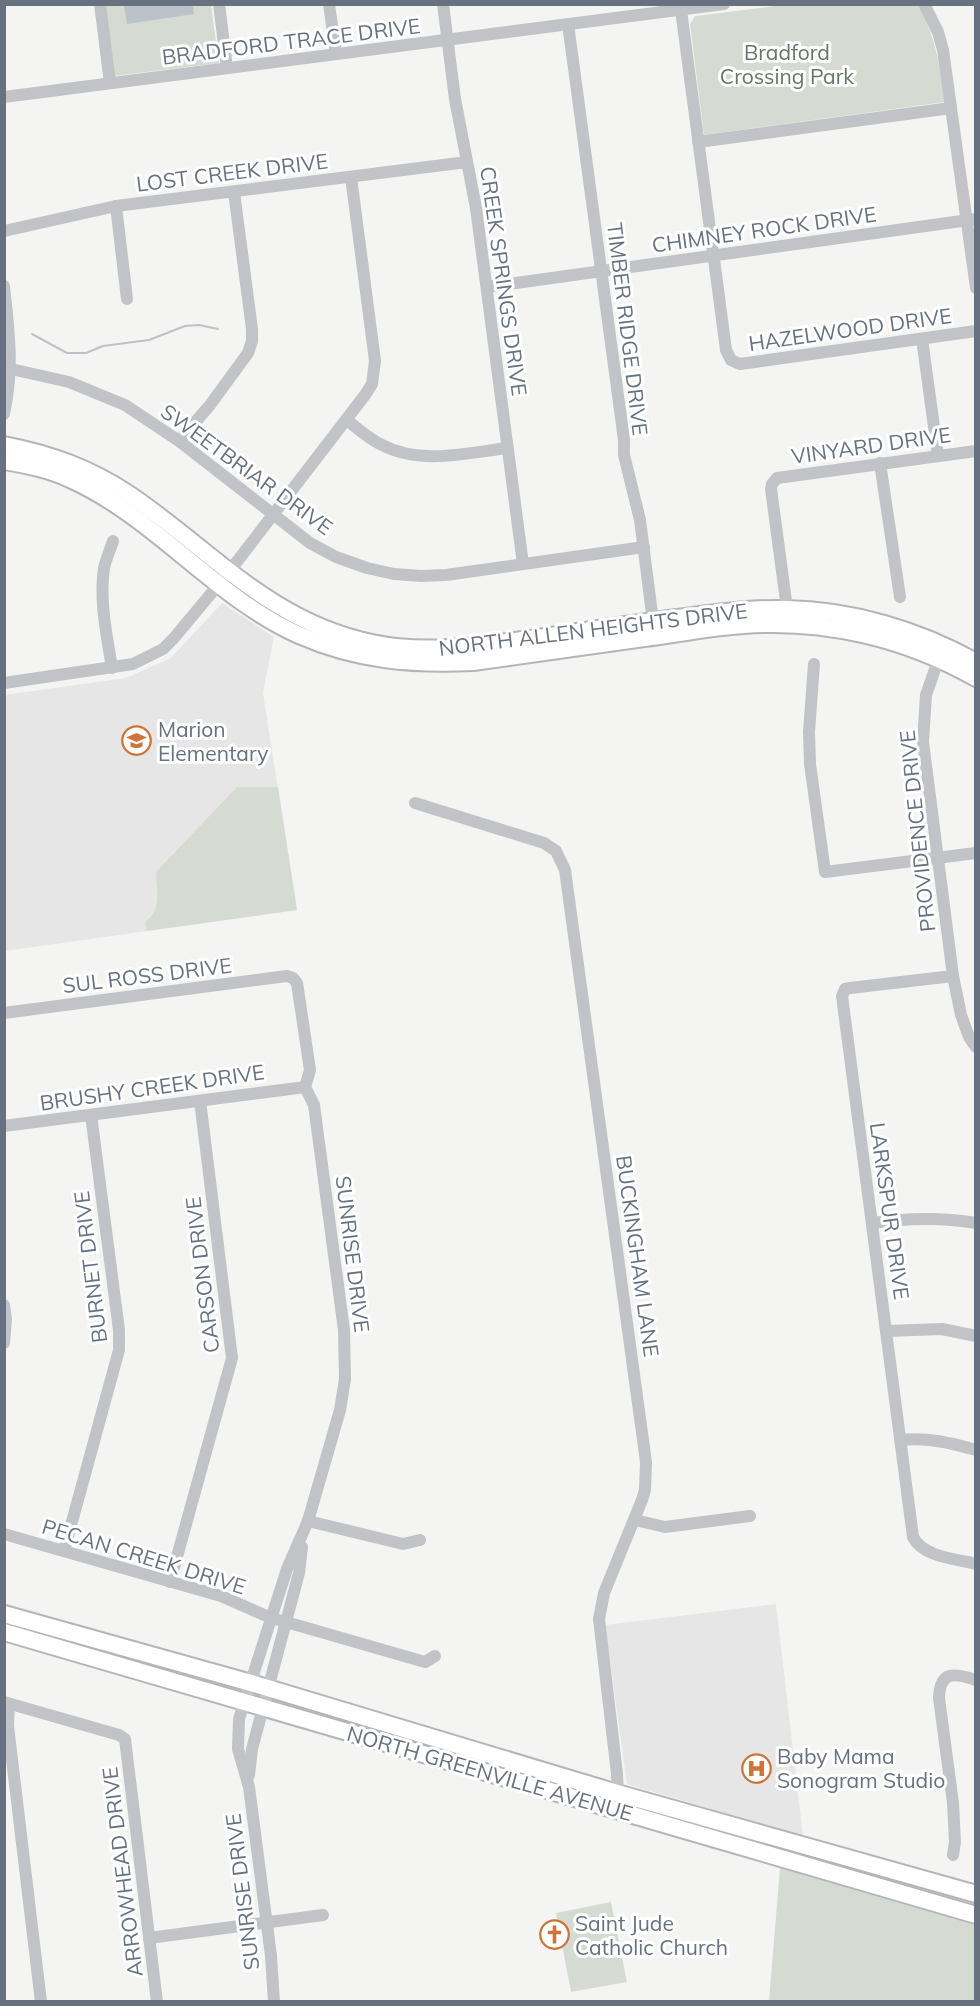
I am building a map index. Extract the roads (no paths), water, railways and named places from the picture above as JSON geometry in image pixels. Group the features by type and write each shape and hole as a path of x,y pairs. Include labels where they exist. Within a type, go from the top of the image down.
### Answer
{"main road":[{"name":"NORTH ALLEN HEIGHTS DRIVE","path":"4,445 40,452 102,478 130,495 225,578"},
{"name":"NORTH ALLEN HEIGHTS DRIVE","path":"4,461 36,467 69,478 121,507 225,578 254,591 304,621 350,638 372,643 405,648 473,647 654,629 737,610 788,616 975,662"},
{"name":"NORTH ALLEN HEIGHTS DRIVE","path":"941,652 975,678"},
{"name":"NORTH GREENVILLE AVENUE","path":"4,1614 251,1683 404,1730 975,1915"},
{"name":"NORTH GREENVILLE AVENUE","path":"4,1632 245,1700 400,1748 618,1801 975,1894"},
{"path":"400,1748 404,1730"}],"street":[{"path":"100,4 110,83"},
{"path":"219,4 227,68"},
{"path":"329,4 336,54"},
{"name":"CREEK SPRINGS DRIVE","path":"443,4 455,99 476,208 523,564"},
{"name":"BRADFORD TRACE DRIVE","path":"4,97 724,4"},
{"path":"924,4 938,32 943,50 971,219 975,288"},
{"path":"681,10 713,255"},
{"name":"TIMBER RIDGE DRIVE","path":"568,24 624,440 624,456 640,520 654,629"},
{"path":"698,142 951,108"},
{"name":"LOST CREEK DRIVE","path":"4,231 116,206 467,162"},
{"path":"4,683 132,664 163,649 225,578 347,420 372,384 375,361 351,177"},
{"path":"179,441 241,363 252,341 234,192"},
{"path":"116,206 128,299"},
{"name":"CHIMNEY ROCK DRIVE","path":"487,287 971,219"},
{"name":"HAZELWOOD DRIVE","path":"713,255 726,350 731,360 740,364 975,331"},
{"path":"4,286 11,369 4,414"},
{"path":"922,339 938,456"},
{"name":"SWEETBRIAR DRIVE","path":"11,369 69,382 125,405 179,441 310,543 336,557 367,568 394,574 446,575 644,547"},
{"path":"347,420 383,446 413,455 436,456 507,448"},
{"name":"VINYARD DRIVE","path":"788,616 771,489 774,481 780,476 975,451"},
{"path":"880,463 900,597"},
{"path":"112,668 103,590 105,567 113,541"},
{"name":"PROVIDENCE DRIVE","path":"941,652 926,696 923,723 925,762 953,976 961,1015 975,1047"},
{"path":"814,664 808,732 810,764 825,872 975,853"},
{"name":"BUCKINGHAM LANE","path":"415,803 544,843 556,851 564,870 644,1446 645,1490 635,1520 604,1593 599,1619 617,1774 618,1801"},
{"name":"SUL ROSS DRIVE","path":"4,1013 287,976 293,978"},
{"name":"LARKSPUR DRIVE","path":"953,976 845,989 842,996 913,1537 918,1545 927,1551 975,1564"},
{"name":"SUNRISE DRIVE","path":"274,2001 248,1779 238,1749 239,1719 287,1569 308,1521 340,1410 346,1352 314,1105 305,1087 310,1070 297,983 293,978"},
{"name":"BRUSHY CREEK DRIVE","path":"4,1126 305,1087"},
{"name":"CARSON DRIVE","path":"170,1582 232,1358 200,1101"},
{"name":"BURNET DRIVE","path":"64,1551 119,1350 119,1330 91,1115"},
{"path":"873,1223 923,1218 948,1218 975,1222"},
{"path":"4,1305 6,1319 4,1343"},
{"path":"887,1331 942,1329 975,1336"},
{"path":"901,1440 917,1438 948,1442 975,1450"},
{"path":"635,1520 665,1527 750,1516"},
{"path":"308,1521 403,1544 420,1540"},
{"name":"PECAN CREEK DRIVE","path":"4,1534 225,1598 271,1618 425,1662 435,1656"},
{"name":"SUNRISE DRIVE","path":"248,1779 252,1749 299,1573 303,1535"},
{"path":"953,1856 955,1842 953,1803 939,1686 947,1677 955,1674 975,1680"},
{"path":"7,1703 41,2001"},
{"name":"ARROWHEAD DRIVE","path":"7,1703 119,1735 125,1739 157,2001"},
{"path":"149,1938 322,1915"}],"waterway":[{"path":"32,334 67,353 86,353 103,346 149,340 185,326 199,325 218,329"}],"place":[{"name":"Marion Elementary","path":"137,741"},
{"name":"Baby Mama Sonogram Studio","path":"756,1768"},
{"name":"Saint Jude Catholic Church","path":"554,1935"}],"park label":[{"name":"Bradford Crossing Park","path":"787,64"}]}
